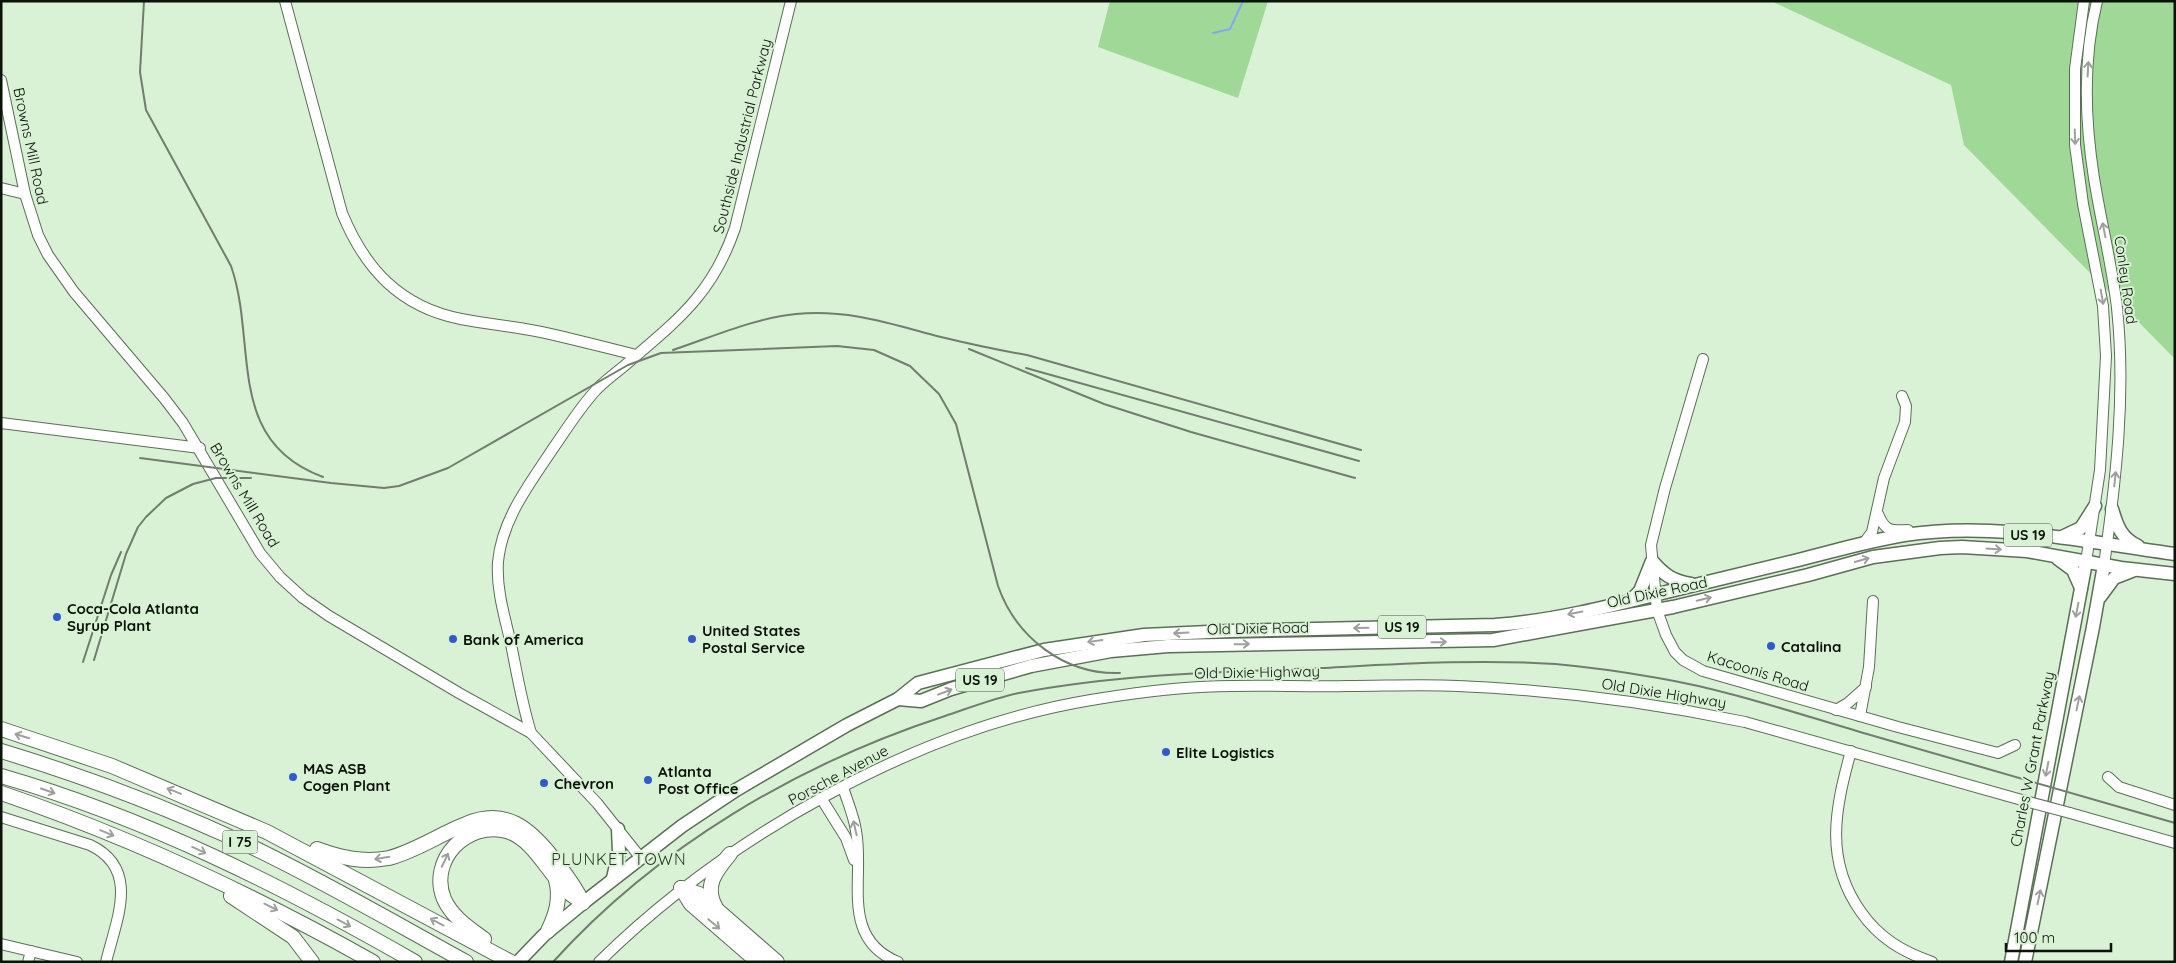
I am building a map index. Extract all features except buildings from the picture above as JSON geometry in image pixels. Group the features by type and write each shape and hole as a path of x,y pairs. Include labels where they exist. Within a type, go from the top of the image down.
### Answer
{"highway":[{"path":"1,729 112,766 267,832 340,857 370,860 404,853 475,820 499,818 510,821 529,830 538,839 574,884 583,902"},
{"name":"I 75","path":"1,751 113,788 164,808 252,847 466,962"},
{"path":"1,759 57,777 163,817 247,854 303,882 446,962"},
{"name":"I 75","path":"1,776 100,809 178,840 306,902 415,962"},
{"path":"1,793 134,844 179,864 278,911 372,962"},
{"path":"517,962 469,928 450,910 441,890 440,880 444,859 456,844 465,837 480,831 497,829 508,832 523,840 566,891 583,902"},
{"path":"267,832 511,962"},
{"path":"716,909 710,898 710,883 715,873 730,854"},
{"path":"179,864 279,926 293,937 312,962"},
{"path":"546,933 556,914 559,898 554,877"},
{"path":"681,888 699,894 777,962"},
{"path":"681,888 691,904 758,962"}],"main road":[{"path":"2060,538 2080,528 2095,506"},
{"path":"2112,509 2118,529 2123,536 2145,550"},
{"name":"Old Dixie Road","path":"898,700 918,683 1012,657 1088,642 1144,635 1230,630 1511,624 1574,614 1864,544 1929,532 1967,530 2002,532 2175,554"},
{"name":"Old Dixie Road","path":"898,700 921,701 959,687 1031,666 1140,648 1493,640 1657,610 1808,575 1873,557 1906,552 1962,547 2027,551 2104,565 2175,574"},
{"path":"2051,556 2073,570 2081,588"},
{"path":"1630,601 1640,591 1652,561 1663,574 1675,582 1693,585"},
{"name":"Charles W Grant Parkway","path":"2011,962 2086,562"},
{"path":"2025,962 2104,565"},
{"path":"2098,601 2114,578 2125,572 2139,570"},
{"name":"US 19","path":"517,962 546,933 583,902 682,826 736,790 847,725 898,700"},
{"path":"613,878 620,852 618,829"},
{"path":"1999,962 2013,948"}],"street":[{"path":"285,1 342,213 352,238 379,276 397,291 418,304 437,312 460,319 537,331 636,355"},
{"name":"Southside Industrial Parkway","path":"531,733 499,584 498,562 504,535 517,503 570,423 596,390 695,302 714,276 728,250 791,1"},
{"name":"Conley Road","path":"2084,1 2075,69 2076,145 2083,204 2096,263 2105,330 2100,470 2086,562"},
{"name":"Conley Road","path":"2097,1 2088,71 2089,130 2094,179 2114,285 2120,358 2120,415 2112,509 2104,565"},
{"name":"Browns Mill Road","path":"1,80 25,194 38,235 60,274 164,398 200,448 260,553 280,577 303,598 329,616 531,733 597,803 640,857"},
{"path":"1,188 25,194"},
{"name":"Kacoonis Road","path":"1703,359 1663,496 1651,545 1657,610 1672,646 1687,664 1703,671 1836,710 1998,753 2014,745"},
{"path":"1864,544 1872,532 1878,514 1884,478 1905,422 1906,406 1902,396"},
{"path":"1,423 200,448"},
{"path":"1878,514 1883,525 1890,530 1968,525 2002,532"},
{"path":"1860,716 1866,687 1872,636 1872,601"},
{"name":"Old Dixie Highway","path":"1131,694 1202,687 1413,685 1460,686 1582,695 1745,722 2175,843"},
{"path":"1836,710 1848,703 1866,687"},
{"name":"Porsche Avenue","path":"598,962 681,888 730,854 821,798 909,755 988,724 1046,709 1131,694"},
{"path":"1850,751 1839,796 1836,835 1839,868 1847,889 1877,932 1906,952 1932,962"},
{"path":"2108,777 2120,787 2175,805"},
{"path":"843,787 857,832 858,907 861,923 877,948 898,962"},
{"path":"821,798 846,838 857,871"},
{"path":"1,817 90,845 99,850 113,863 120,876 122,892 106,962"},
{"path":"1,944 77,962"},
{"path":"28,962 31,951"}],"green space":[{"path":"1110,1 1268,1 1238,98 1098,47"},
{"path":"1771,1 2175,1 2175,359 1964,145 1951,85"}],"waterway":[{"path":"1213,33 1230,29 1243,1"}],"railway":[{"path":"144,1 140,72 146,110 231,266 239,296 250,387 258,415 271,440 292,461 323,477"},
{"path":"673,350 765,319 815,313 852,316 1027,355 1361,450"},
{"path":"140,458 331,483 384,488 399,486 448,468 628,365 661,353 837,346 874,350 910,366 939,394 956,424 998,586 1006,604 1017,621 1030,636 1062,660 1099,672 1120,673"},
{"path":"969,349 1104,404 1191,432 1355,478"},
{"path":"1026,368 1359,461"},
{"path":"94,660 126,554 138,527 146,517 166,498 193,484 216,478 251,478"},
{"path":"83,662 111,575 121,552"},
{"path":"553,962 594,920 637,882 684,846 733,814 784,785 836,759 890,736 1000,698 1057,687 1132,678 1467,662 1555,664 1606,670 1711,689 2175,823"}],"place":[{"name":"Coca-Cola Atlanta Syrup Plant","path":"57,617"},
{"name":"Bank of America","path":"453,639"},
{"name":"United States Postal Service","path":"692,639"},
{"name":"Catalina","path":"1771,646"},
{"name":"Elite Logistics","path":"1166,752"},
{"name":"MAS ASB Cogen Plant","path":"293,777"},
{"name":"Atlanta Post Office","path":"648,780"},
{"name":"Chevron","path":"544,783"}],"district":[{"name":"PLUNKET TOWN","path":"619,859"}]}
